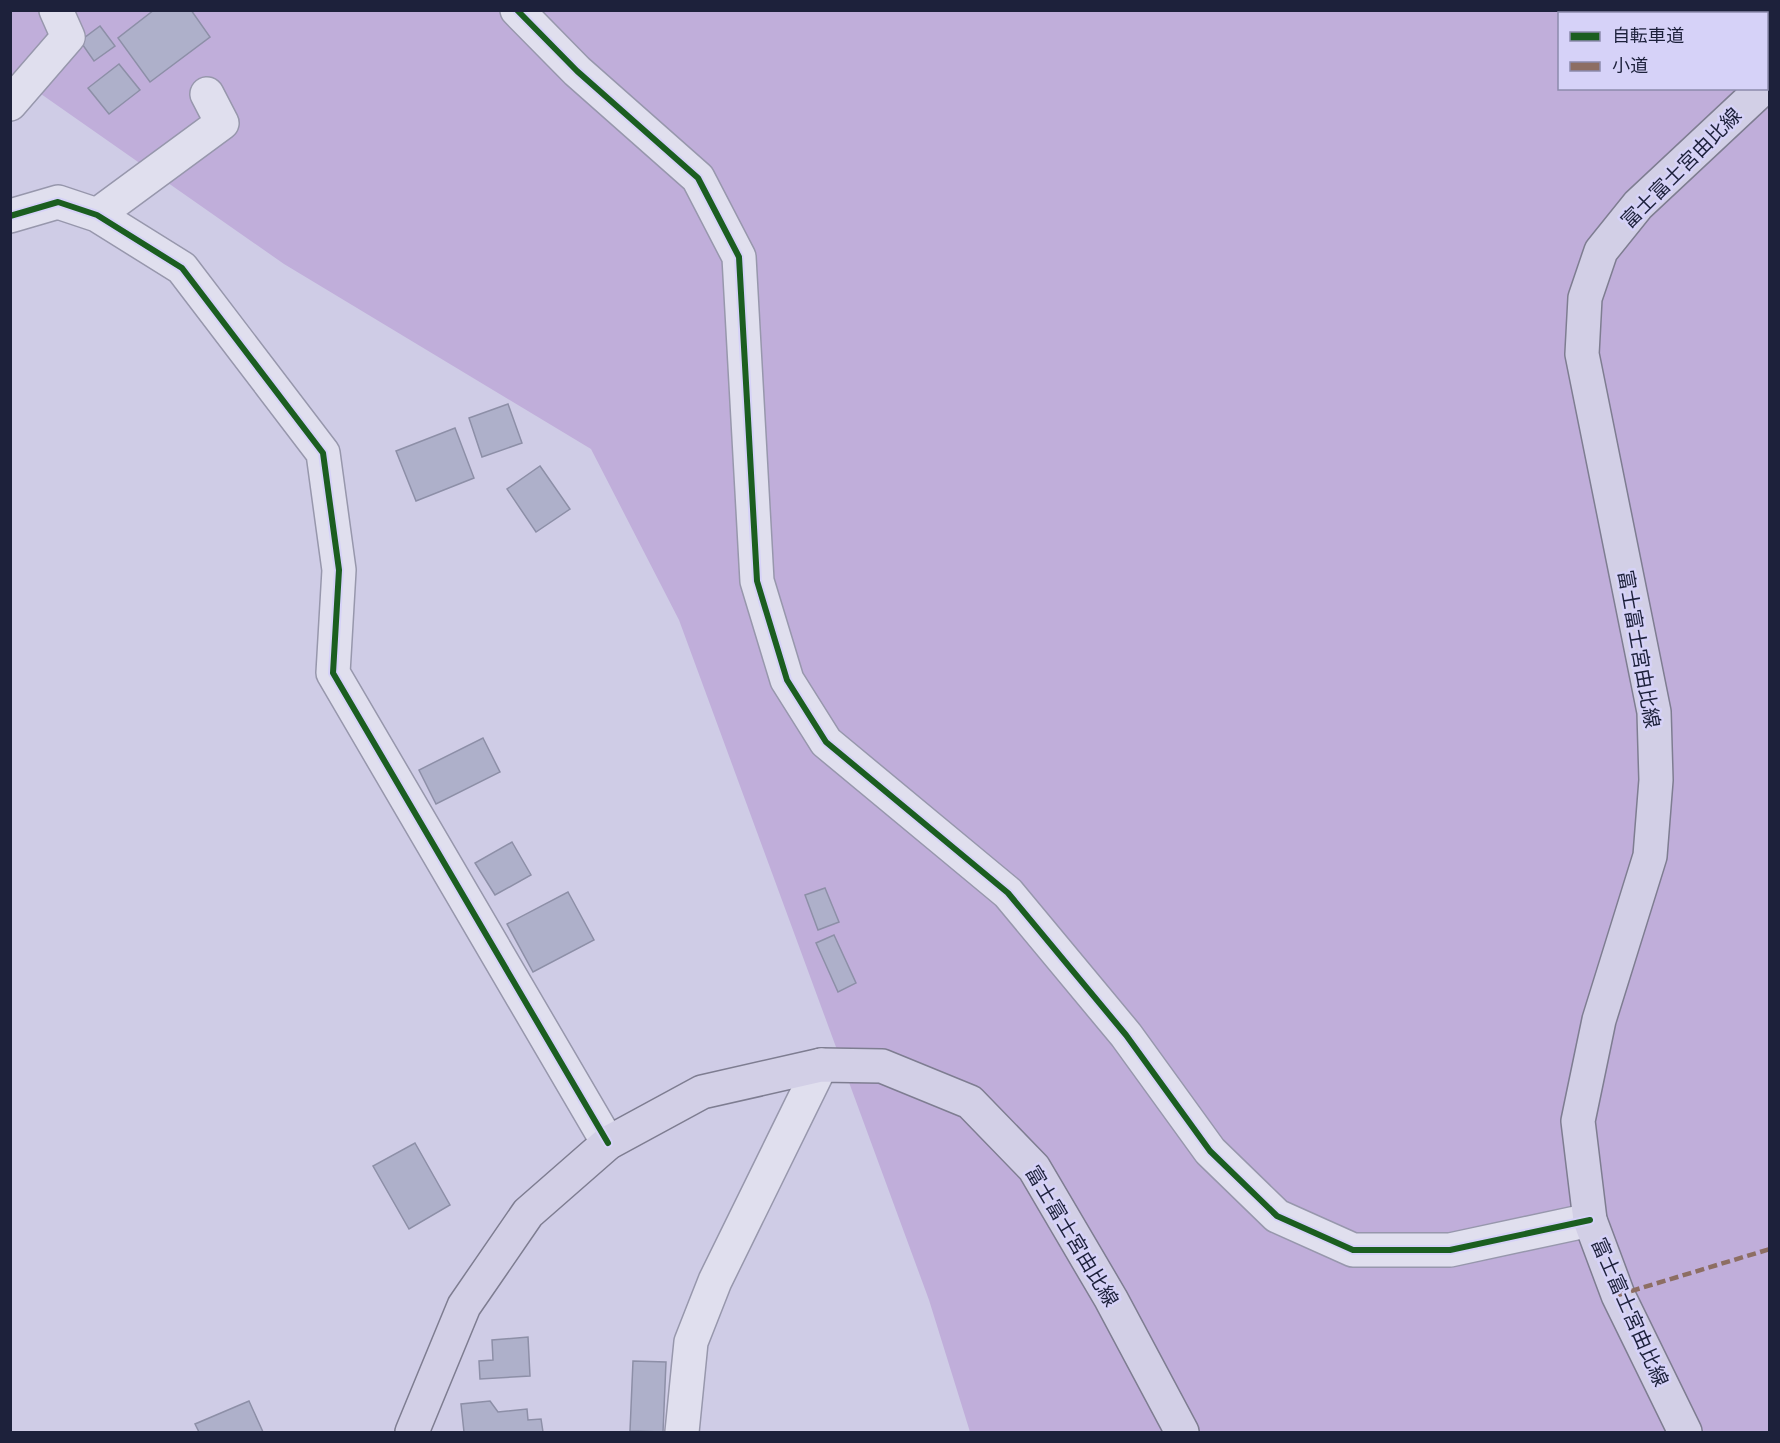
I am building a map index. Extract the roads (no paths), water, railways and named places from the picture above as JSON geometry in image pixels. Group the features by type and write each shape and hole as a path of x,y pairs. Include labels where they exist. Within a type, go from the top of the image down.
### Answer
{"main road":[{"name":"富士富士宮由比線","path":"1685,1432 1618,1295 1590,1220 1578,1121 1599,1020 1650,856 1656,780 1654,712 1582,354 1585,298 1601,251 1638,205 1761,90"},
{"name":"富士富士宮由比線","path":"412,1432 464,1306 528,1213 608,1143 702,1092 821,1065 882,1066 970,1102 1034,1168 1111,1299 1182,1432"}],"street":[{"path":"10,104 68,37 56,10"},
{"path":"517,10 577,71 698,178 739,257 757,581 787,680 826,742 1008,893 1126,1035 1210,1151 1277,1216 1353,1250 1450,1250 1590,1220"},
{"path":"97,215 222,123 207,94"},
{"path":"10,216 58,202 97,215 182,268 323,453 339,570 333,673 608,1143"},
{"path":"682,1432 691,1342 715,1281 821,1065"}]}
